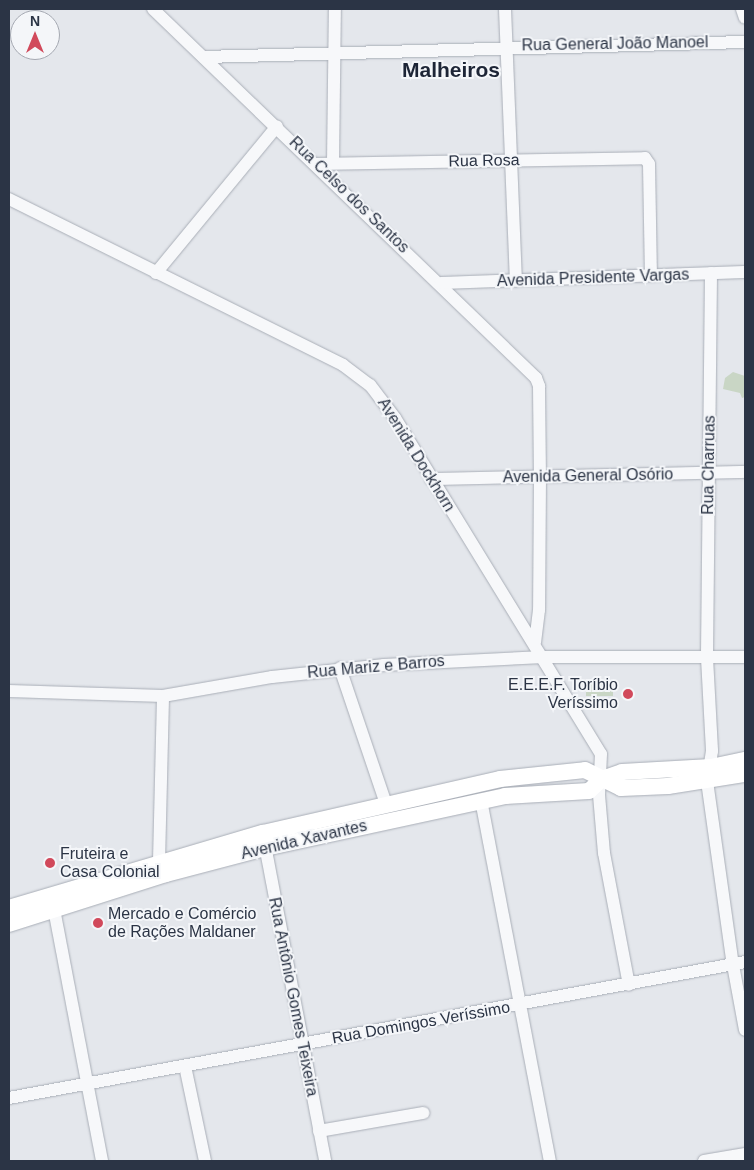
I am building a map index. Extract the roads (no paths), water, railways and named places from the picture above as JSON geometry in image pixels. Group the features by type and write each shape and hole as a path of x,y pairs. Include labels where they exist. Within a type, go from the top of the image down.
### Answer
{"main road":[{"name":"Avenida Xavantes","path":"709,774 745,760"},
{"name":"Avenida Xavantes","path":"9,924 264,840 386,804 500,779 585,770"},
{"path":"585,770 602,779"},
{"name":"Avenida Xavantes","path":"9,908 159,861 482,800 589,790 602,779 622,772 745,774"}],"street":[{"name":"Rua Celso dos Santos","path":"153,9 278,126 532,372 539,386 540,476"},
{"path":"333,163 335,9"},
{"path":"505,9 513,161 516,281"},
{"path":"742,9 745,18"},
{"name":"Rua General João Manoel","path":"204,57 334,51 745,42"},
{"path":"156,273 278,126"},
{"name":"Rua Rosa","path":"316,164 646,158 650,164 652,275"},
{"name":"Avenida Dockhorn","path":"9,199 343,364 370,385 395,418 431,479 535,642 601,754 602,779 599,795 604,853 629,985"},
{"name":"Avenida Presidente Vargas","path":"441,284 745,272"},
{"name":"Rua Charruas","path":"711,273 707,658 709,774 739,964 745,1030"},
{"name":"Avenida General Osório","path":"431,479 745,472"},
{"path":"535,642 539,610 540,476"},
{"name":"Rua Mariz e Barros","path":"9,691 163,696 340,668 544,657 745,657"},
{"path":"340,668 386,804"},
{"path":"159,861 163,696"},
{"path":"585,770 595,756 596,744"},
{"path":"482,800 550,1161"},
{"name":"Rua Antônio Gomes Teixeira","path":"264,840 301,1044 325,1161"},
{"path":"54,909 102,1161"},
{"name":"Rua Domingos Veríssimo","path":"9,1098 739,964"},
{"path":"185,1066 205,1161"},
{"path":"319,1131 424,1113"},
{"path":"704,1161 745,1154"}],"place":[{"name":"E.E.E.F. Toríbio Veríssimo","path":"628,694"},
{"name":"Fruteira e Casa Colonial","path":"50,863"},
{"name":"Mercado e Comércio de Rações Maldaner","path":"98,923"}],"district":[{"name":"Malheiros","path":"451,70"}]}
